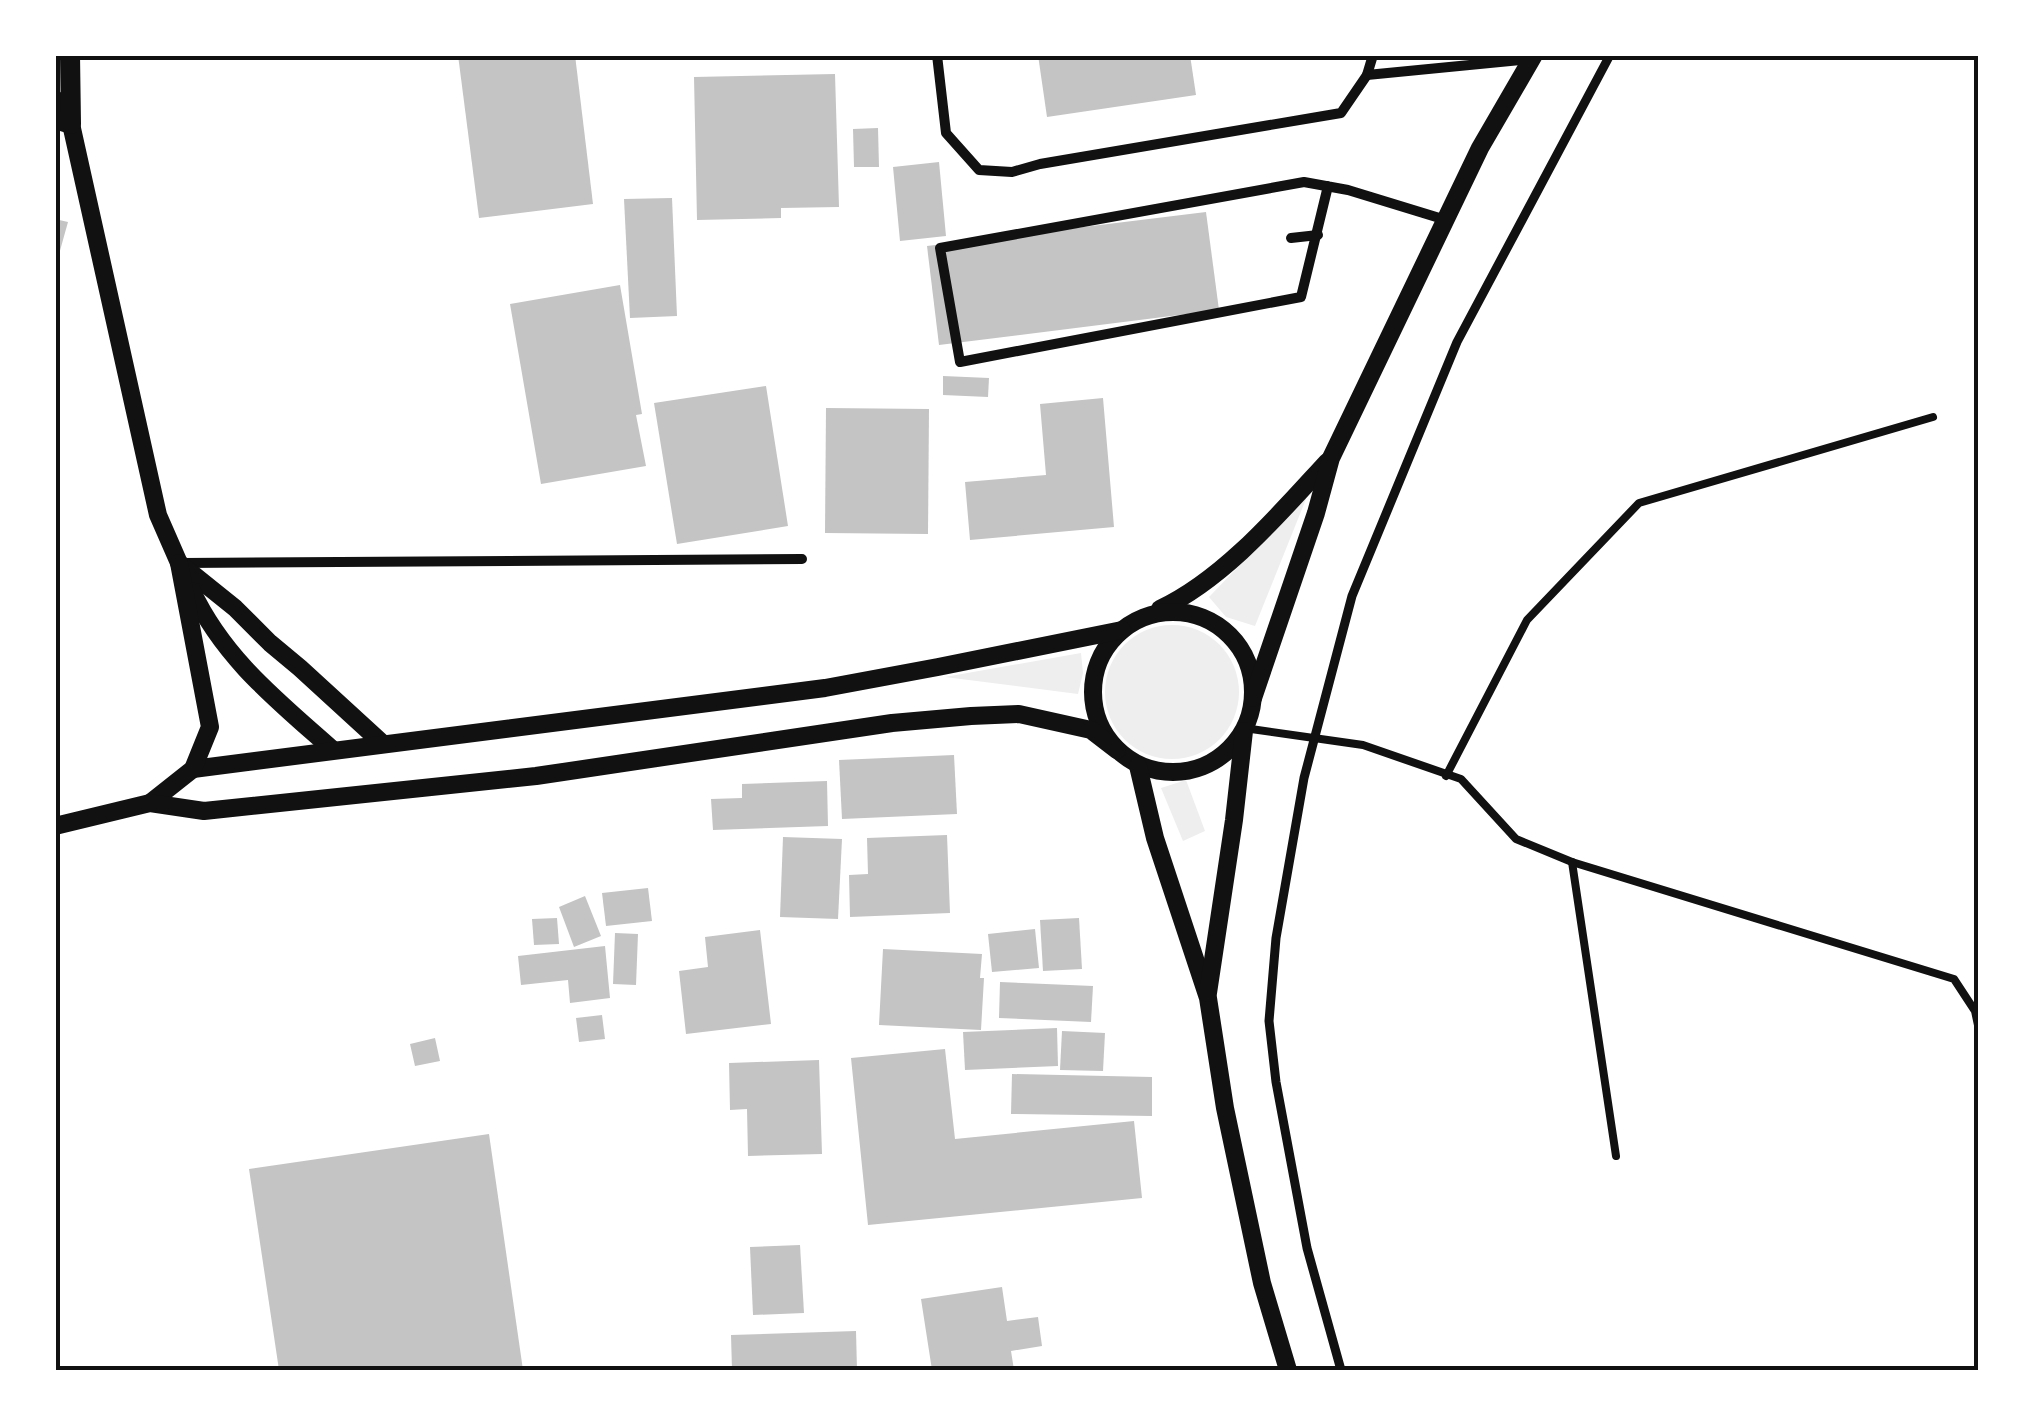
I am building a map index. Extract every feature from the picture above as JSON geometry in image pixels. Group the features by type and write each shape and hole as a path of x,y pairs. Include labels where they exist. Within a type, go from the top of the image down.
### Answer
{"main road":[{"path":"63,122 70,55"}],"street":[{"path":"937,55 946,133 979,170 1012,172 1341,112 1367,75 1373,55"},
{"path":"1342,1370 1307,1248 1276,1082 1269,1021 1276,938 1304,778 1352,596 1457,342 1610,55"},
{"path":"1367,75 1533,57"},
{"path":"1208,998 1244,728 1331,458 1480,148 1533,57"},
{"path":"55,99 158,515 204,617 244,670 333,750"},
{"path":"1328,186 1301,298 960,362 940,248 1304,182 1328,186 1357,193 1446,220"},
{"path":"1291,238 1318,235"},
{"path":"1118,750 1104,733 1092,690 1096,668 1106,647 1122,630 1198,586 1260,534 1331,458"},
{"path":"179,563 802,559"},
{"path":"179,563 235,608 383,744"},
{"path":"150,803 193,769 210,727 179,563"},
{"path":"1145,617 1167,612 1190,614 1211,622 1230,636 1244,654 1252,675 1253,698"},
{"path":"193,769 824,688 1122,630"},
{"path":"55,826 150,803 204,811 536,776 892,723 971,716 1019,714 1091,730 1138,766 1184,771 1209,763 1230,748 1244,728"},
{"path":"1138,766 1154,838 1208,998 1225,1108 1262,1283 1288,1370"}],"lane":[{"path":"1446,776 1527,620 1639,503 1933,417"},
{"path":"1244,728 1363,745 1461,779 1516,839 1572,862 1954,979 1975,1011 1979,1030"},
{"path":"1572,862 1616,1156"}],"shaded area":[{"path":"1308,494 1255,626 1226,617 1209,597"},
{"path":"1172,625 1198,630 1220,644 1234,666 1239,692 1234,718 1220,740 1198,754 1172,759 1146,754 1124,740 1110,718 1105,692 1110,666 1124,644 1146,630"},
{"path":"1081,653 1083,673 1078,694 945,677"},
{"path":"1186,780 1205,831 1183,841 1161,788"}],"building":[{"path":"458,55 575,55 593,204 479,218"},
{"path":"1038,55 1190,55 1196,95 1047,117"},
{"path":"835,74 839,207 781,208 781,218 697,220 694,77"},
{"path":"878,128 879,167 854,167 853,129"},
{"path":"939,162 946,236 900,241 893,167"},
{"path":"672,198 677,316 630,318 624,199"},
{"path":"1206,212 1219,310 939,345 927,246"},
{"path":"55,219 68,222 56,265 55,265"},
{"path":"620,285 642,414 636,415 646,466 541,484 510,304"},
{"path":"943,376 989,378 988,397 943,395"},
{"path":"766,386 788,526 677,544 654,403"},
{"path":"1103,398 1114,527 970,540 965,482 1046,475 1040,404"},
{"path":"826,408 929,409 928,534 825,533"},
{"path":"954,755 957,814 842,819 839,760"},
{"path":"827,781 828,826 713,830 711,799 742,798 742,784"},
{"path":"947,835 950,913 850,917 849,875 868,874 867,838"},
{"path":"783,837 842,839 838,919 780,917"},
{"path":"648,888 652,921 606,926 602,893"},
{"path":"585,896 601,936 574,947 559,907"},
{"path":"557,918 559,944 534,945 532,919"},
{"path":"1079,918 1082,969 1043,971 1040,920"},
{"path":"1035,929 1039,968 992,972 988,934"},
{"path":"760,930 771,1024 686,1034 679,971 708,967 705,937"},
{"path":"615,933 638,934 636,985 613,984"},
{"path":"605,946 610,998 570,1003 568,980 521,985 518,956"},
{"path":"883,949 982,954 981,1030 879,1025"},
{"path":"1000,982 1093,986 1091,1022 999,1018"},
{"path":"602,1015 605,1039 579,1042 576,1018"},
{"path":"1057,1028 1058,1066 965,1070 963,1032"},
{"path":"1062,1031 1105,1033 1103,1071 1060,1070"},
{"path":"435,1038 440,1061 415,1066 410,1044"},
{"path":"945,1049 955,1139 1134,1121 1142,1198 868,1225 851,1058"},
{"path":"819,1060 822,1154 748,1156 747,1109 730,1110 729,1063"},
{"path":"1012,1074 1152,1077 1152,1116 1011,1114"},
{"path":"489,1134 523,1370 279,1370 249,1169"},
{"path":"800,1245 804,1313 753,1315 750,1247"},
{"path":"1002,1287 1007,1321 1038,1317 1042,1346 1011,1351 1014,1370 932,1370 921,1299"},
{"path":"856,1331 857,1370 732,1370 731,1335"}]}
